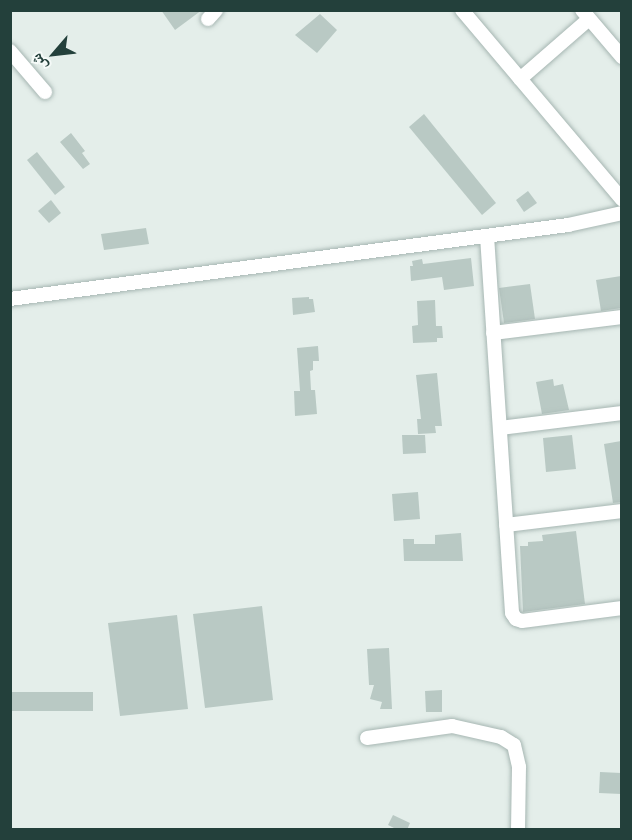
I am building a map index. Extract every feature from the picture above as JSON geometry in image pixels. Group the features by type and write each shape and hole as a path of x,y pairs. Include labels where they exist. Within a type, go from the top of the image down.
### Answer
{"street":[{"path":"462,10 621,199"},
{"path":"519,79 586,15 621,57"},
{"path":"10,51 45,92"},
{"path":"10,299 568,225 621,213"},
{"path":"487,236 512,613 516,619 522,621 621,608"},
{"path":"493,333 621,317"},
{"path":"500,428 621,413"},
{"path":"506,525 621,511"},
{"path":"367,738 452,726 501,736 514,745 519,767 518,830"}],"building":[{"path":"161,10 202,10 175,30"},
{"path":"320,14 337,30 317,53 295,35"},
{"path":"424,114 496,203 482,215 409,127"},
{"path":"71,133 85,151 82,153 90,164 83,169 60,142"},
{"path":"37,152 65,187 55,195 27,160"},
{"path":"528,191 537,203 524,212 516,200"},
{"path":"51,200 61,213 49,223 38,211"},
{"path":"146,228 149,244 104,250 101,234"},
{"path":"471,258 474,286 444,290 442,277 411,281 412,261 422,259 423,264"},
{"path":"621,276 621,308 601,311 596,280"},
{"path":"530,284 535,319 504,323 499,288"},
{"path":"309,297 313,299 315,312 293,315 292,298"},
{"path":"435,300 436,326 442,326 443,338 437,338 437,342 413,343 412,326 418,325 417,301"},
{"path":"318,346 319,361 313,361 313,370 310,371 311,390 315,390 317,414 295,416 294,391 300,391 297,348"},
{"path":"437,373 442,426 435,426 436,433 418,434 417,419 421,419 416,375"},
{"path":"553,379 554,386 563,384 569,410 542,414 536,382"},
{"path":"402,435 425,435 426,453 403,454"},
{"path":"572,435 576,469 546,472 543,438"},
{"path":"621,441 621,502 613,503 604,444"},
{"path":"418,492 420,519 394,521 392,494"},
{"path":"576,531 585,604 523,612 520,546 528,546 528,542 543,541 542,535"},
{"path":"461,533 463,561 404,561 403,539 414,539 414,544 435,544 435,535"},
{"path":"262,606 273,700 205,708 193,614"},
{"path":"177,615 188,709 120,716 108,623"},
{"path":"389,648 392,709 380,709 382,702 370,699 374,685 369,685 367,649"},
{"path":"442,690 442,712 426,712 425,691"},
{"path":"10,692 93,692 93,711 10,711"},
{"path":"600,772 621,773 621,794 599,793"},
{"path":"393,815 410,823 407,830 398,830 388,825"}]}
